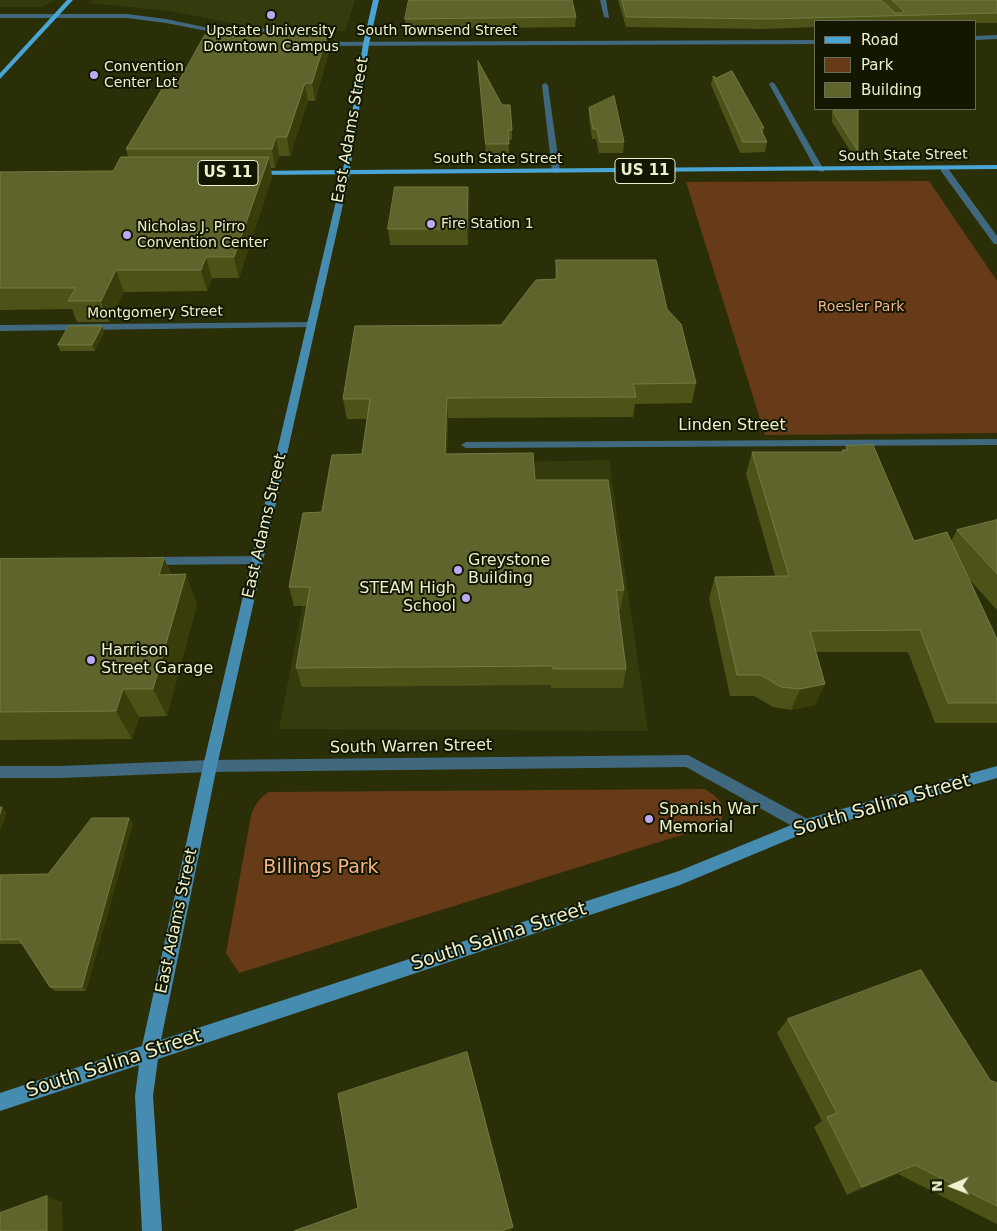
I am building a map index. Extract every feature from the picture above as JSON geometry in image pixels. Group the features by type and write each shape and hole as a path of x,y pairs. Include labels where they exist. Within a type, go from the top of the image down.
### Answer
{"main road":[{"path":"0,77 70,0"},
{"name":"East Adams Street","path":"152,1231 144,1096 150,1051 210,766 346,173 366,41 376,0"},
{"name":"South State Street","path":"243,173 820,170 997,167"},
{"name":"South Salina Street","path":"0,1102 150,1051 680,878 806,826 997,772"}],"street":[{"path":"603,0 607,17"},
{"path":"27,9 151,12"},
{"path":"161,13 171,14"},
{"path":"0,16 127,16 166,21 260,39"},
{"path":"235,26 274,33 327,36"},
{"path":"977,32 997,31"},
{"name":"South Townsend Street","path":"337,36 366,41"},
{"name":"South Townsend Street","path":"751,40 814,36"},
{"path":"977,38 997,37"},
{"name":"South Townsend Street","path":"308,43 366,41 751,40 814,42"},
{"path":"546,84 556,172"},
{"path":"772,84 820,170"},
{"path":"944,169 997,242"},
{"name":"Montgomery Street","path":"0,328 311,325"},
{"name":"Linden Street","path":"466,445 997,442"},
{"path":"142,561 257,560"},
{"name":"South Warren Street","path":"0,772 61,772 210,766 688,761 806,826"}],"shaded area":[{"path":"0,0 55,0 42,7 0,7"},
{"name":"Upstate University Downtown Campus","path":"93,0 355,0 345,31 285,31 253,27 170,11 90,3"},
{"name":"STEAM High School","path":"609,460 648,731 279,729 329,466"}],"green space":[{"name":"Roesler Park","path":"929,181 997,281 997,433 765,435 686,182"},
{"name":"Billings Park","path":"705,789 718,799 723,807 720,823 239,973 226,953 251,816 257,802 269,792"}],"building":[{"path":"409,0 572,0 576,17 405,19"},
{"path":"622,0 881,0 895,13 902,13 904,11 892,0 997,0 997,13 768,19 627,17"},
{"path":"205,35 327,35 312,83 305,83 287,137 276,137 272,149 126,149 165,84 177,84"},
{"path":"478,61 502,105 510,105 512,130 508,130 509,144 486,144"},
{"path":"732,71 764,128 760,128 767,142 743,142 713,76 716,78"},
{"path":"614,96 624,142 600,142 597,129 593,129 589,108"},
{"path":"835,110 858,110 858,151 834,113"},
{"name":"Nicholas J. Pirro Convention Center","path":"121,157 269,157 234,257 206,257 201,270 116,270 101,301 68,301 76,288 0,288 0,172 113,171"},
{"name":"Fire Station 1","path":"395,187 468,187 467,229 388,229"},
{"name":"STEAM High School","path":"556,260 656,260 667,309 681,324 696,383 633,384 636,397 447,398 445,454 533,453 535,480 608,480 624,590 616,590 626,669 553,669 552,666 296,668 310,587 289,587 303,513 322,512 332,455 362,454 370,399 343,399 355,326 501,325 536,280 557,279"},
{"path":"69,326 102,326 92,345 58,345"},
{"path":"873,445 914,541 947,532 997,639 997,703 948,703 920,630 810,631 825,684 800,689 781,687 761,675 737,675 715,577 789,576 752,452 843,452 842,450 848,450 846,446"},
{"path":"997,520 997,574 957,530"},
{"name":"Harrison Street Garage","path":"164,558 159,575 186,574 153,689 123,689 116,711 0,712 0,559"},
{"path":"92,818 129,818 82,987 50,987 19,939 0,940 0,875 48,874"},
{"path":"921,970 990,1080 997,1083 997,1206 915,1165 862,1187 827,1117 837,1113 788,1019"},
{"path":"467,1052 513,1227 501,1231 294,1231 358,1208 338,1094"},
{"path":"47,1196 47,1231 0,1231 0,1213"}],"place":[{"name":"Upstate University Downtown Campus","path":"271,15"},
{"name":"Convention Center Lot","path":"94,75"},
{"name":"Fire Station 1","path":"431,224"},
{"name":"Nicholas J. Pirro Convention Center","path":"127,235"},
{"name":"Greystone Building","path":"458,570"},
{"name":"STEAM High School","path":"466,598"},
{"name":"Harrison Street Garage","path":"91,660"},
{"name":"Spanish War Memorial","path":"649,819"}]}
